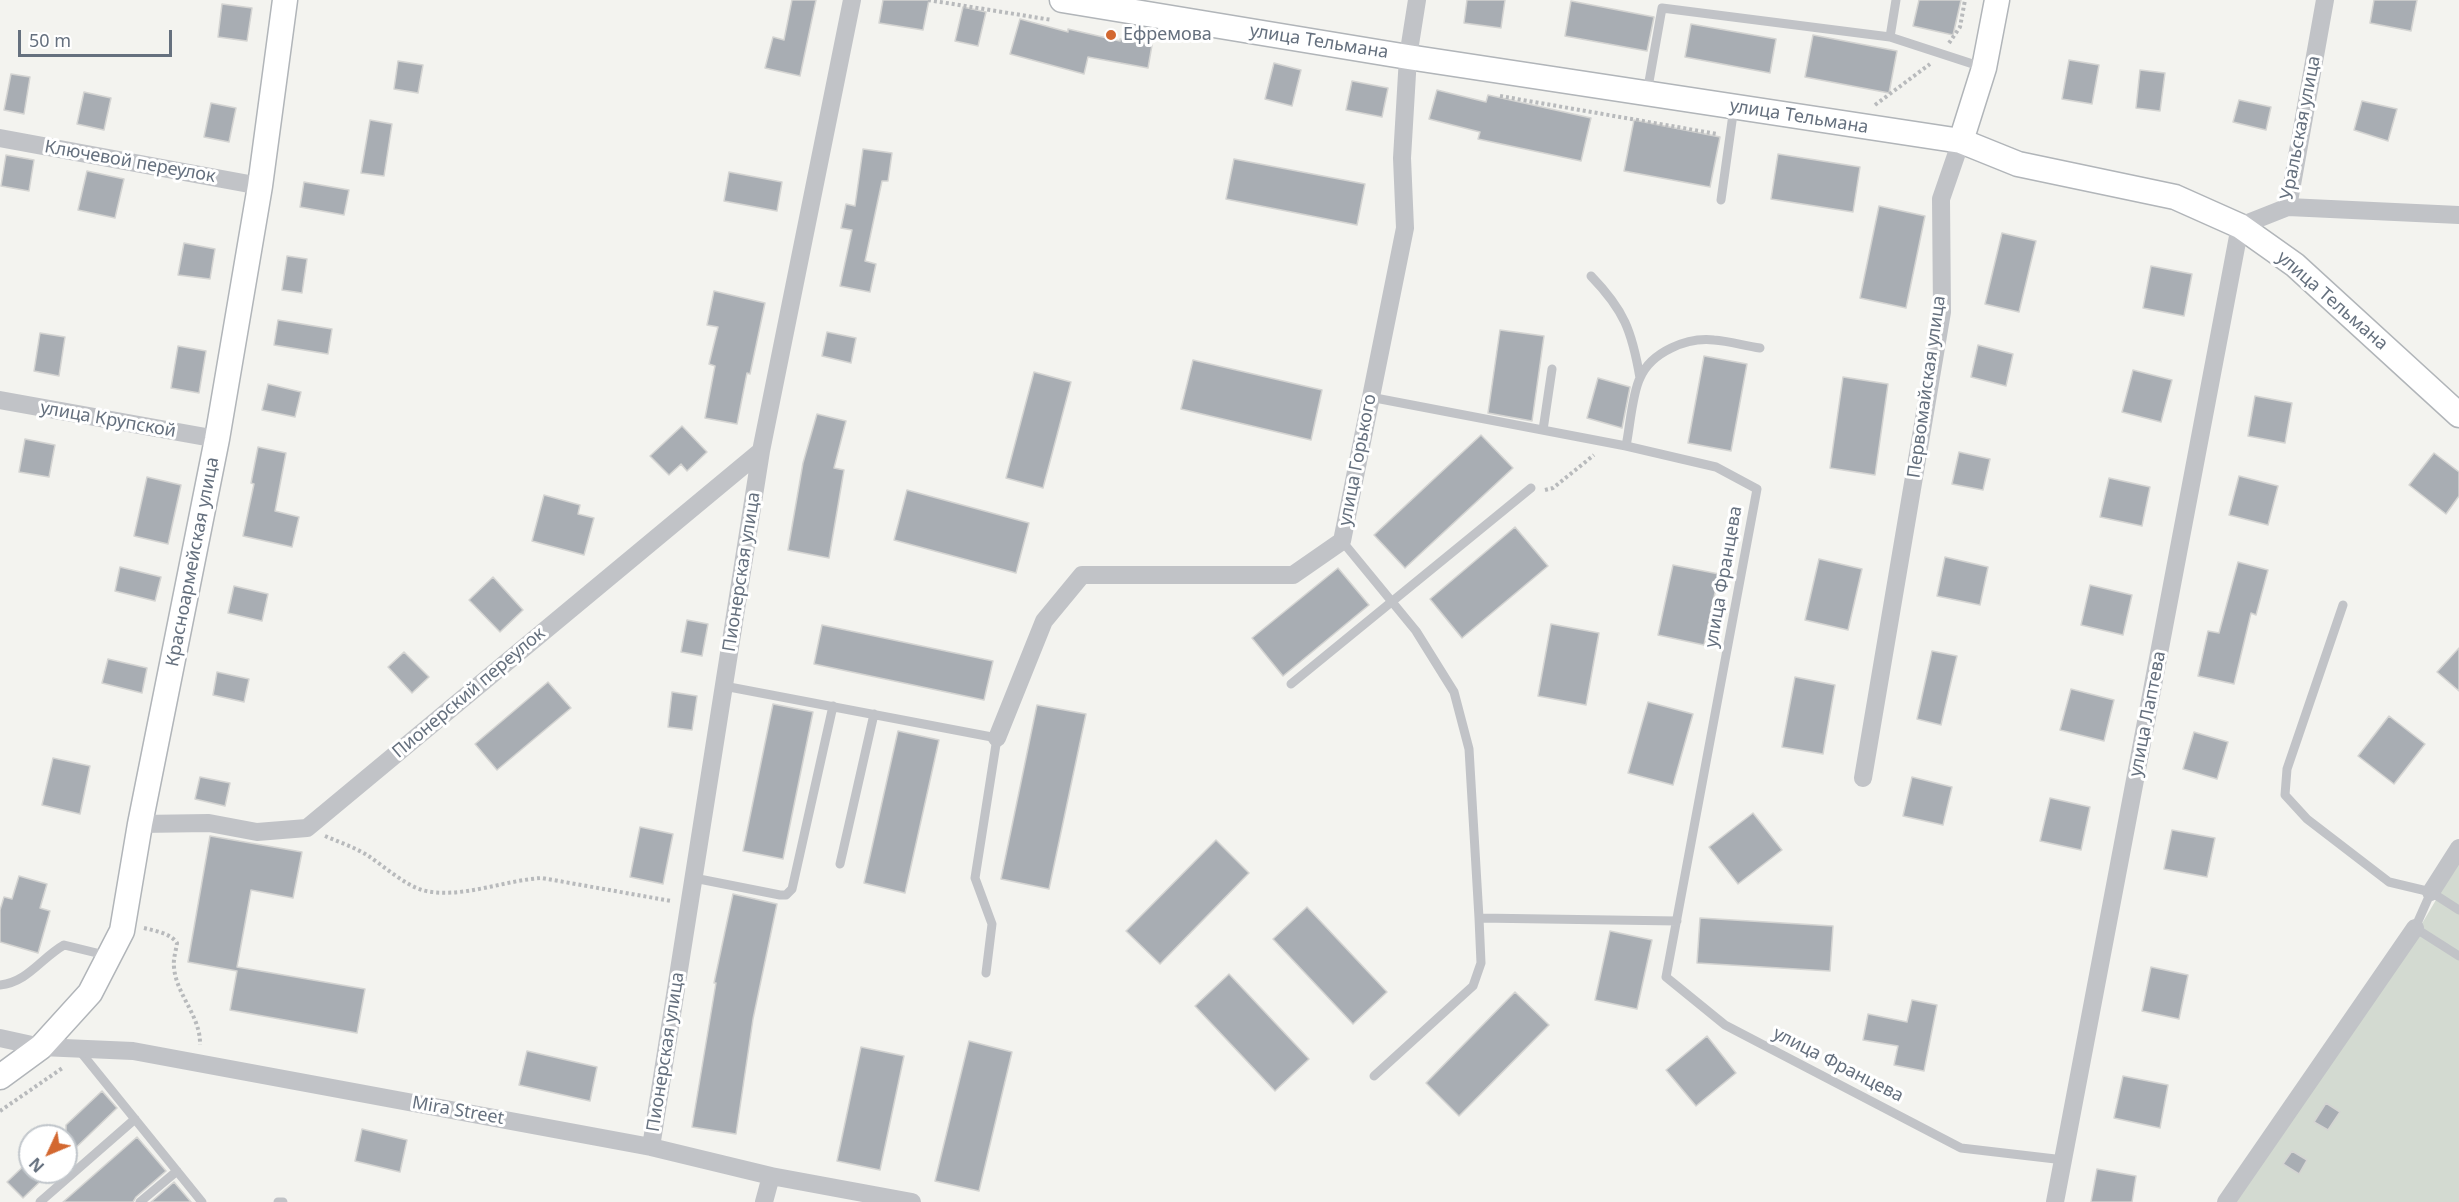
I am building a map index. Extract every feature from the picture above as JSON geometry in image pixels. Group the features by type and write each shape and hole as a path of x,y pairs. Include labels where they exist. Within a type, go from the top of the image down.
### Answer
{"street":[{"name":"Красноармейская улица","path":"0,1077 40,1047 90,993 122,931 140,824 217,439 260,186 285,0"},
{"name":"Пионерская улица","path":"651,1147 761,451 852,0"},
{"name":"улица Тельмана","path":"1062,0 1408,57 1961,141 2018,164 2175,197 2240,226 2295,265 2459,415"},
{"name":"улица Горького","path":"997,738 1044,621 1083,575 1293,575 1342,541 1405,228 1402,158 1408,57 1417,0"},
{"name":"Первомайская улица","path":"1863,778 1942,312 1941,199 1984,68 1997,0"},
{"name":"Уральская улица","path":"2240,226 2288,207 2325,0"},
{"name":"Ключевой переулок","path":"0,138 260,186"},
{"path":"2288,207 2459,215"},
{"name":"улица Лаптева","path":"2055,1202 2240,226"},
{"name":"улица Крупской","path":"0,400 217,439"},
{"name":"Пионерский переулок","path":"306,828 761,451"},
{"path":"140,824 209,823 257,832 306,828"},
{"path":"2431,892 2459,848"},
{"path":"2226,1202 2415,928"},
{"name":"Mira Street","path":"0,1038 40,1047 80,1052 133,1051 651,1147 771,1176 912,1202"},
{"path":"764,1202 771,1176"}],"lane":[{"path":"1890,37 1896,0"},
{"path":"1647,93 1662,8 1890,37 1984,68"},
{"path":"1721,200 1734,107"},
{"path":"1591,276 1623,316 1634,343 1640,378 1626,446"},
{"path":"1640,378 1652,360 1671,348 1695,340 1713,340 1760,348"},
{"path":"1543,430 1552,369"},
{"name":"улица Францева","path":"1370,397 1626,446 1716,466 1757,489 1666,977 1725,1025 1961,1148 2064,1160"},
{"path":"1291,684 1531,488"},
{"path":"1342,541 1416,631 1454,692 1469,749 1481,963 1473,986 1374,1076"},
{"path":"2343,605 2287,769 2285,795 2307,819 2389,882 2431,892 2459,910"},
{"path":"724,686 997,738 975,878 992,924 986,973"},
{"path":"694,878 780,895 786,895 792,889 833,706"},
{"path":"840,864 874,714"},
{"path":"2431,892 2415,928 2459,956"},
{"path":"1479,918 1677,921"},
{"path":"0,985 11,984 24,978 64,945 109,956"},
{"path":"80,1052 202,1202"},
{"path":"40,1202 135,1119"},
{"path":"140,1202 177,1171"}],"path":[{"path":"1531,488 1553,488 1609,443"},
{"path":"306,828 365,854 424,891 463,891 520,879 542,878 690,904"},
{"path":"142,927 174,938 177,943 173,964 176,981 200,1032 199,1064"},
{"path":"0,1111 80,1052"}],"shaded area":[{"path":"2459,861 2459,1202 2236,1202 2388,981"}],"building":[{"path":"792,0 816,0 800,76 765,68 773,37 784,40"},
{"path":"883,0 929,0 923,30 879,23"},
{"path":"1467,0 1505,0 1501,28 1464,23"},
{"path":"1919,0 1961,0 1953,35 1913,26"},
{"path":"2374,0 2417,0 2411,31 2370,23"},
{"path":"1571,1 1654,17 1647,51 1565,36"},
{"path":"222,4 252,8 247,41 218,37"},
{"path":"963,7 986,12 978,46 955,41"},
{"path":"1020,19 1068,32 1068,29 1120,41 1120,39 1152,45 1148,68 1088,57 1084,74 1010,54"},
{"path":"1691,24 1776,39 1770,73 1685,57"},
{"path":"1813,35 1897,51 1889,93 1805,77"},
{"path":"2069,60 2099,65 2092,104 2062,99"},
{"path":"398,61 423,65 418,93 394,89"},
{"path":"1274,63 1301,70 1292,106 1265,99"},
{"path":"2140,70 2165,73 2160,111 2136,108"},
{"path":"11,74 30,77 24,114 4,110"},
{"path":"1352,81 1388,88 1382,117 1346,110"},
{"path":"1437,90 1486,102 1488,95 1591,118 1581,161 1478,139 1480,132 1429,119"},
{"path":"84,92 111,98 104,130 77,124"},
{"path":"2239,100 2271,107 2266,130 2233,122"},
{"path":"2362,101 2397,109 2388,141 2354,130"},
{"path":"211,103 236,108 229,142 204,137"},
{"path":"370,120 392,124 384,176 361,173"},
{"path":"1634,120 1720,137 1710,187 1624,171"},
{"path":"863,149 892,153 888,181 882,181 865,261 876,264 870,292 840,286 852,230 841,228 846,204 855,206"},
{"path":"1778,154 1860,167 1853,212 1771,199"},
{"path":"6,155 34,160 29,191 1,186"},
{"path":"1234,159 1365,184 1357,225 1226,199"},
{"path":"87,171 124,179 115,218 78,210"},
{"path":"729,172 782,182 777,211 724,201"},
{"path":"304,182 349,190 344,215 300,207"},
{"path":"1879,206 1925,216 1906,308 1860,298"},
{"path":"2002,233 2036,241 2019,312 1985,304"},
{"path":"184,243 215,249 210,279 178,275"},
{"path":"287,256 307,259 302,293 282,290"},
{"path":"2151,266 2192,274 2184,316 2143,308"},
{"path":"714,291 765,303 737,424 705,418 715,366 709,364 718,327 707,325"},
{"path":"278,320 332,329 328,354 274,345"},
{"path":"1500,330 1544,336 1532,421 1488,413"},
{"path":"827,332 856,338 851,363 822,356"},
{"path":"40,333 65,337 59,376 34,371"},
{"path":"1978,345 2013,354 2006,386 1971,377"},
{"path":"178,346 206,351 199,393 171,388"},
{"path":"1704,356 1747,364 1731,451 1688,443"},
{"path":"1193,360 1322,390 1311,440 1181,409"},
{"path":"2133,370 2172,380 2161,422 2122,412"},
{"path":"1034,372 1071,382 1043,488 1006,478"},
{"path":"1843,377 1888,384 1875,475 1830,468"},
{"path":"1598,378 1630,387 1622,428 1587,418"},
{"path":"268,384 301,392 295,417 262,410"},
{"path":"2255,396 2292,403 2285,443 2248,436"},
{"path":"817,414 846,421 834,468 844,470 829,558 788,550 803,463"},
{"path":"682,426 707,452 687,471 681,464 669,475 650,456"},
{"path":"1481,435 1513,468 1405,568 1374,535"},
{"path":"25,439 55,445 49,477 19,472"},
{"path":"258,447 286,453 275,511 299,517 292,547 243,536 254,484 251,483"},
{"path":"1959,452 1990,459 1983,490 1952,484"},
{"path":"2434,453 2459,472 2459,496 2446,514 2409,485"},
{"path":"2239,476 2278,486 2268,525 2229,515"},
{"path":"147,477 181,485 168,544 134,536"},
{"path":"2109,478 2150,487 2142,526 2100,517"},
{"path":"907,490 1029,523 1016,573 894,540"},
{"path":"544,495 580,505 578,514 594,518 584,555 532,541"},
{"path":"1515,527 1548,566 1462,638 1430,599"},
{"path":"1945,557 1988,567 1980,605 1937,596"},
{"path":"1819,559 1862,569 1848,630 1805,620"},
{"path":"2238,562 2268,570 2256,615 2251,613 2234,684 2198,676 2208,631 2219,633"},
{"path":"1673,565 1719,574 1704,645 1658,635"},
{"path":"120,567 161,577 155,601 115,591"},
{"path":"1338,568 1369,605 1283,676 1252,638"},
{"path":"493,577 523,610 500,632 469,600"},
{"path":"2090,585 2132,595 2123,635 2081,625"},
{"path":"234,586 268,594 262,621 228,613"},
{"path":"687,620 708,624 702,656 681,652"},
{"path":"1551,624 1599,633 1586,705 1538,696"},
{"path":"822,625 993,661 984,700 814,664"},
{"path":"2459,648 2459,691 2437,672"},
{"path":"1932,651 1957,656 1941,725 1917,719"},
{"path":"404,652 429,677 412,693 388,667"},
{"path":"108,659 147,668 142,693 102,683"},
{"path":"217,672 249,679 244,702 213,695"},
{"path":"1795,677 1835,685 1823,754 1782,747"},
{"path":"548,682 571,708 497,770 475,744"},
{"path":"2071,689 2114,700 2104,741 2060,730"},
{"path":"672,692 697,696 692,730 668,727"},
{"path":"1648,702 1693,714 1673,785 1628,773"},
{"path":"773,704 813,712 783,859 743,851"},
{"path":"1037,705 1086,714 1049,889 1001,879"},
{"path":"2389,716 2425,744 2394,784 2358,756"},
{"path":"898,731 939,740 905,893 864,883"},
{"path":"2194,732 2228,742 2217,779 2183,769"},
{"path":"53,758 90,766 80,814 42,805"},
{"path":"200,777 230,783 225,806 195,799"},
{"path":"1912,777 1952,787 1943,825 1903,816"},
{"path":"2050,798 2090,807 2081,850 2040,841"},
{"path":"1753,813 1782,850 1738,884 1709,847"},
{"path":"640,827 673,834 663,884 630,877"},
{"path":"2172,830 2215,838 2207,877 2164,869"},
{"path":"210,836 302,852 293,898 251,890 237,967 365,989 357,1033 230,1010 237,971 188,962"},
{"path":"1216,840 1249,873 1160,964 1126,931"},
{"path":"19,876 47,884 40,908 50,911 38,953 0,942 0,910 4,897 12,899"},
{"path":"733,894 777,904 753,1019 736,1134 692,1127 716,983 714,983"},
{"path":"1307,907 1387,992 1353,1024 1273,939"},
{"path":"1700,918 1833,926 1830,971 1697,963"},
{"path":"1610,931 1652,940 1637,1009 1595,1000"},
{"path":"2151,967 2188,975 2179,1019 2142,1011"},
{"path":"1229,974 1309,1059 1275,1091 1195,1006"},
{"path":"1515,992 1549,1025 1459,1116 1426,1083"},
{"path":"1912,1000 1937,1005 1924,1071 1894,1065 1898,1046 1863,1040 1868,1014 1907,1022"},
{"path":"1707,1036 1736,1073 1696,1106 1666,1070"},
{"path":"969,1041 1012,1052 979,1191 935,1181"},
{"path":"861,1047 904,1056 880,1170 837,1161"},
{"path":"527,1051 597,1067 590,1101 519,1085"},
{"path":"2123,1076 2168,1085 2160,1128 2114,1118"},
{"path":"102,1091 117,1108 78,1145 78,1124 67,1124"},
{"path":"2326,1103 2340,1112 2328,1130 2314,1122"},
{"path":"362,1129 407,1140 400,1172 355,1161"},
{"path":"137,1137 166,1171 133,1202 63,1202"},
{"path":"2292,1151 2307,1160 2299,1174 2283,1164"},
{"path":"2097,1169 2136,1176 2132,1202 2091,1202"},
{"path":"18,1171 18,1184 38,1184 23,1198 7,1182"},
{"path":"174,1182 191,1202 151,1202"}],"place":[{"name":"Ефремова","path":"1111,35"}]}
